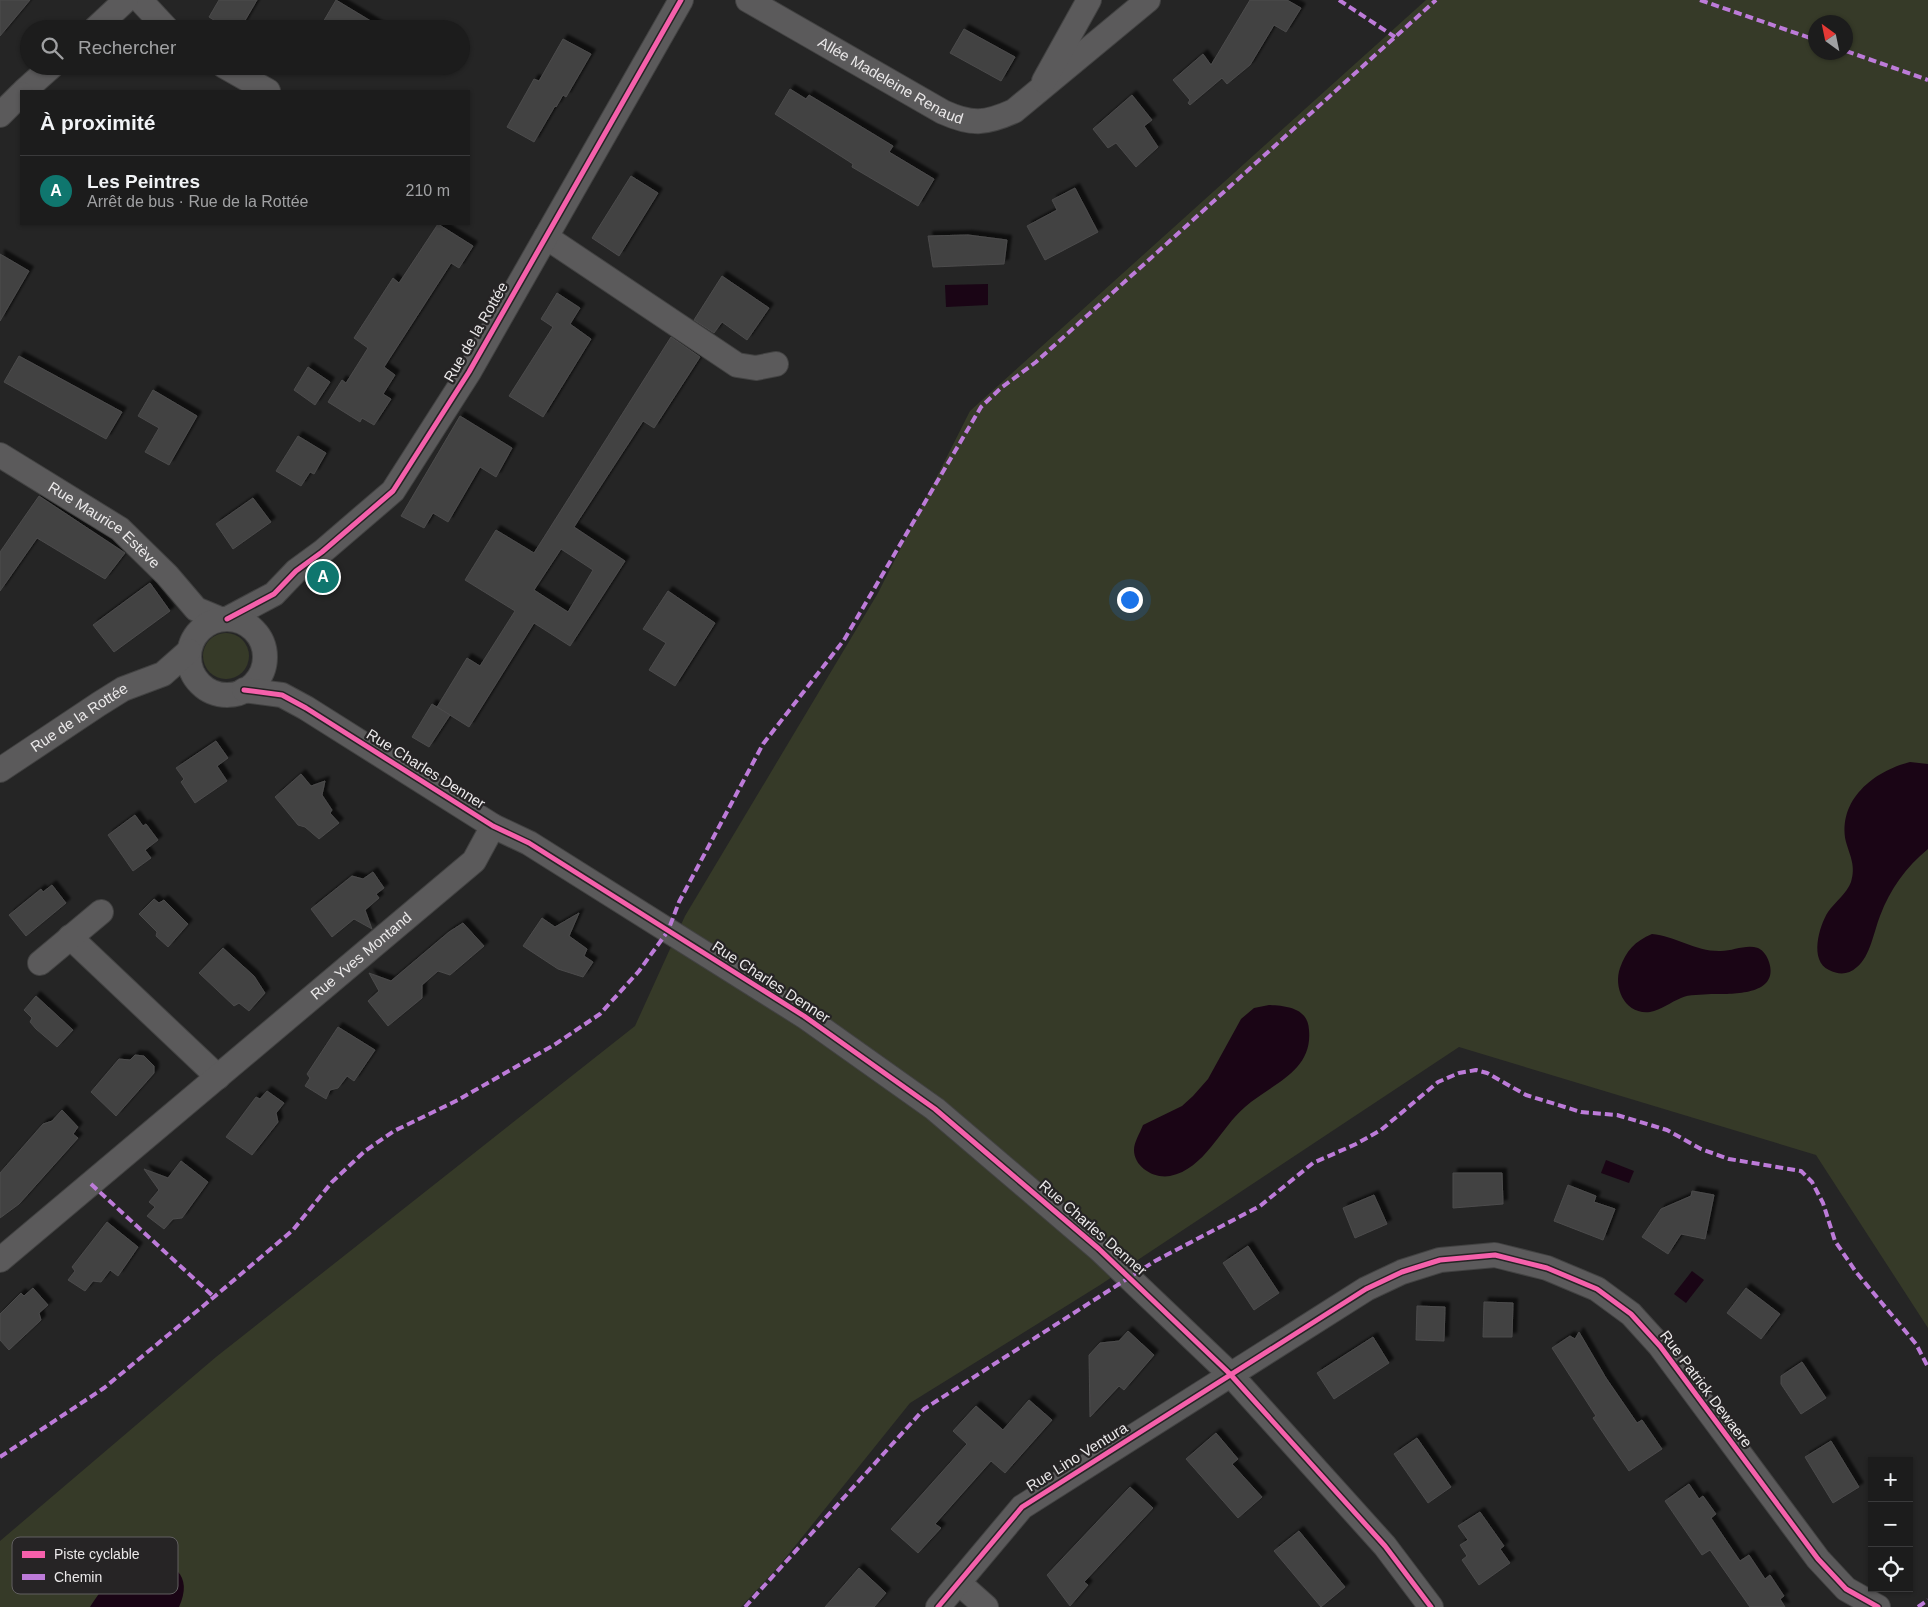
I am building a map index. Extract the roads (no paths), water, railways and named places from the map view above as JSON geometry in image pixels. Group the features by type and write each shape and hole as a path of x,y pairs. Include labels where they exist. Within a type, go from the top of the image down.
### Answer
{"street":[{"path":"105,20 126,0"},
{"path":"140,0 159,20"},
{"name":"Rue de la Rottée","path":"224,619 274,594 296,571 322,552 393,490 468,372 681,0"},
{"name":"Allée Madeleine Renaud","path":"748,0 943,112 961,120 977,123 995,119 1014,111 1148,0"},
{"name":"Allée Madeleine Renaud","path":"1035,95 1089,0"},
{"path":"25,90 42,75"},
{"path":"240,75 266,90"},
{"path":"0,114 20,95"},
{"path":"546,237 737,365 756,368 776,364"},
{"name":"Rue Maurice Estève","path":"0,455 120,530 167,575 196,609 224,619"},
{"name":"Rue de la Rottée","path":"263,651 274,594"},
{"path":"196,609 189,662 198,681 207,689 219,694 232,694 244,690 258,678 263,651"},
{"path":"192,644 210,623 224,619 248,625 263,651 282,695"},
{"name":"Rue de la Rottée","path":"0,770 99,704 123,690 163,674 192,644"},
{"path":"163,674 198,681"},
{"name":"Rue Charles Denner","path":"244,690 282,695 306,708 493,826 529,843 804,1016 935,1110 1130,1276 1230,1374 1385,1546 1431,1607"},
{"name":"Rue Yves Montand","path":"0,1260 474,861 493,826"},
{"path":"40,963 101,912"},
{"path":"70,937 218,1077"},
{"name":"Rue Patrick Dewaere","path":"1230,1374 1366,1289 1402,1272 1440,1260 1495,1255 1547,1268 1597,1289 1631,1314 1660,1346 1818,1559 1846,1589 1878,1607"},
{"name":"Rue Lino Ventura","path":"938,1607 1022,1507 1230,1374"},
{"path":"959,1583 986,1607"}],"place":[{"name":"Les Peintres","path":"323,577"}]}
